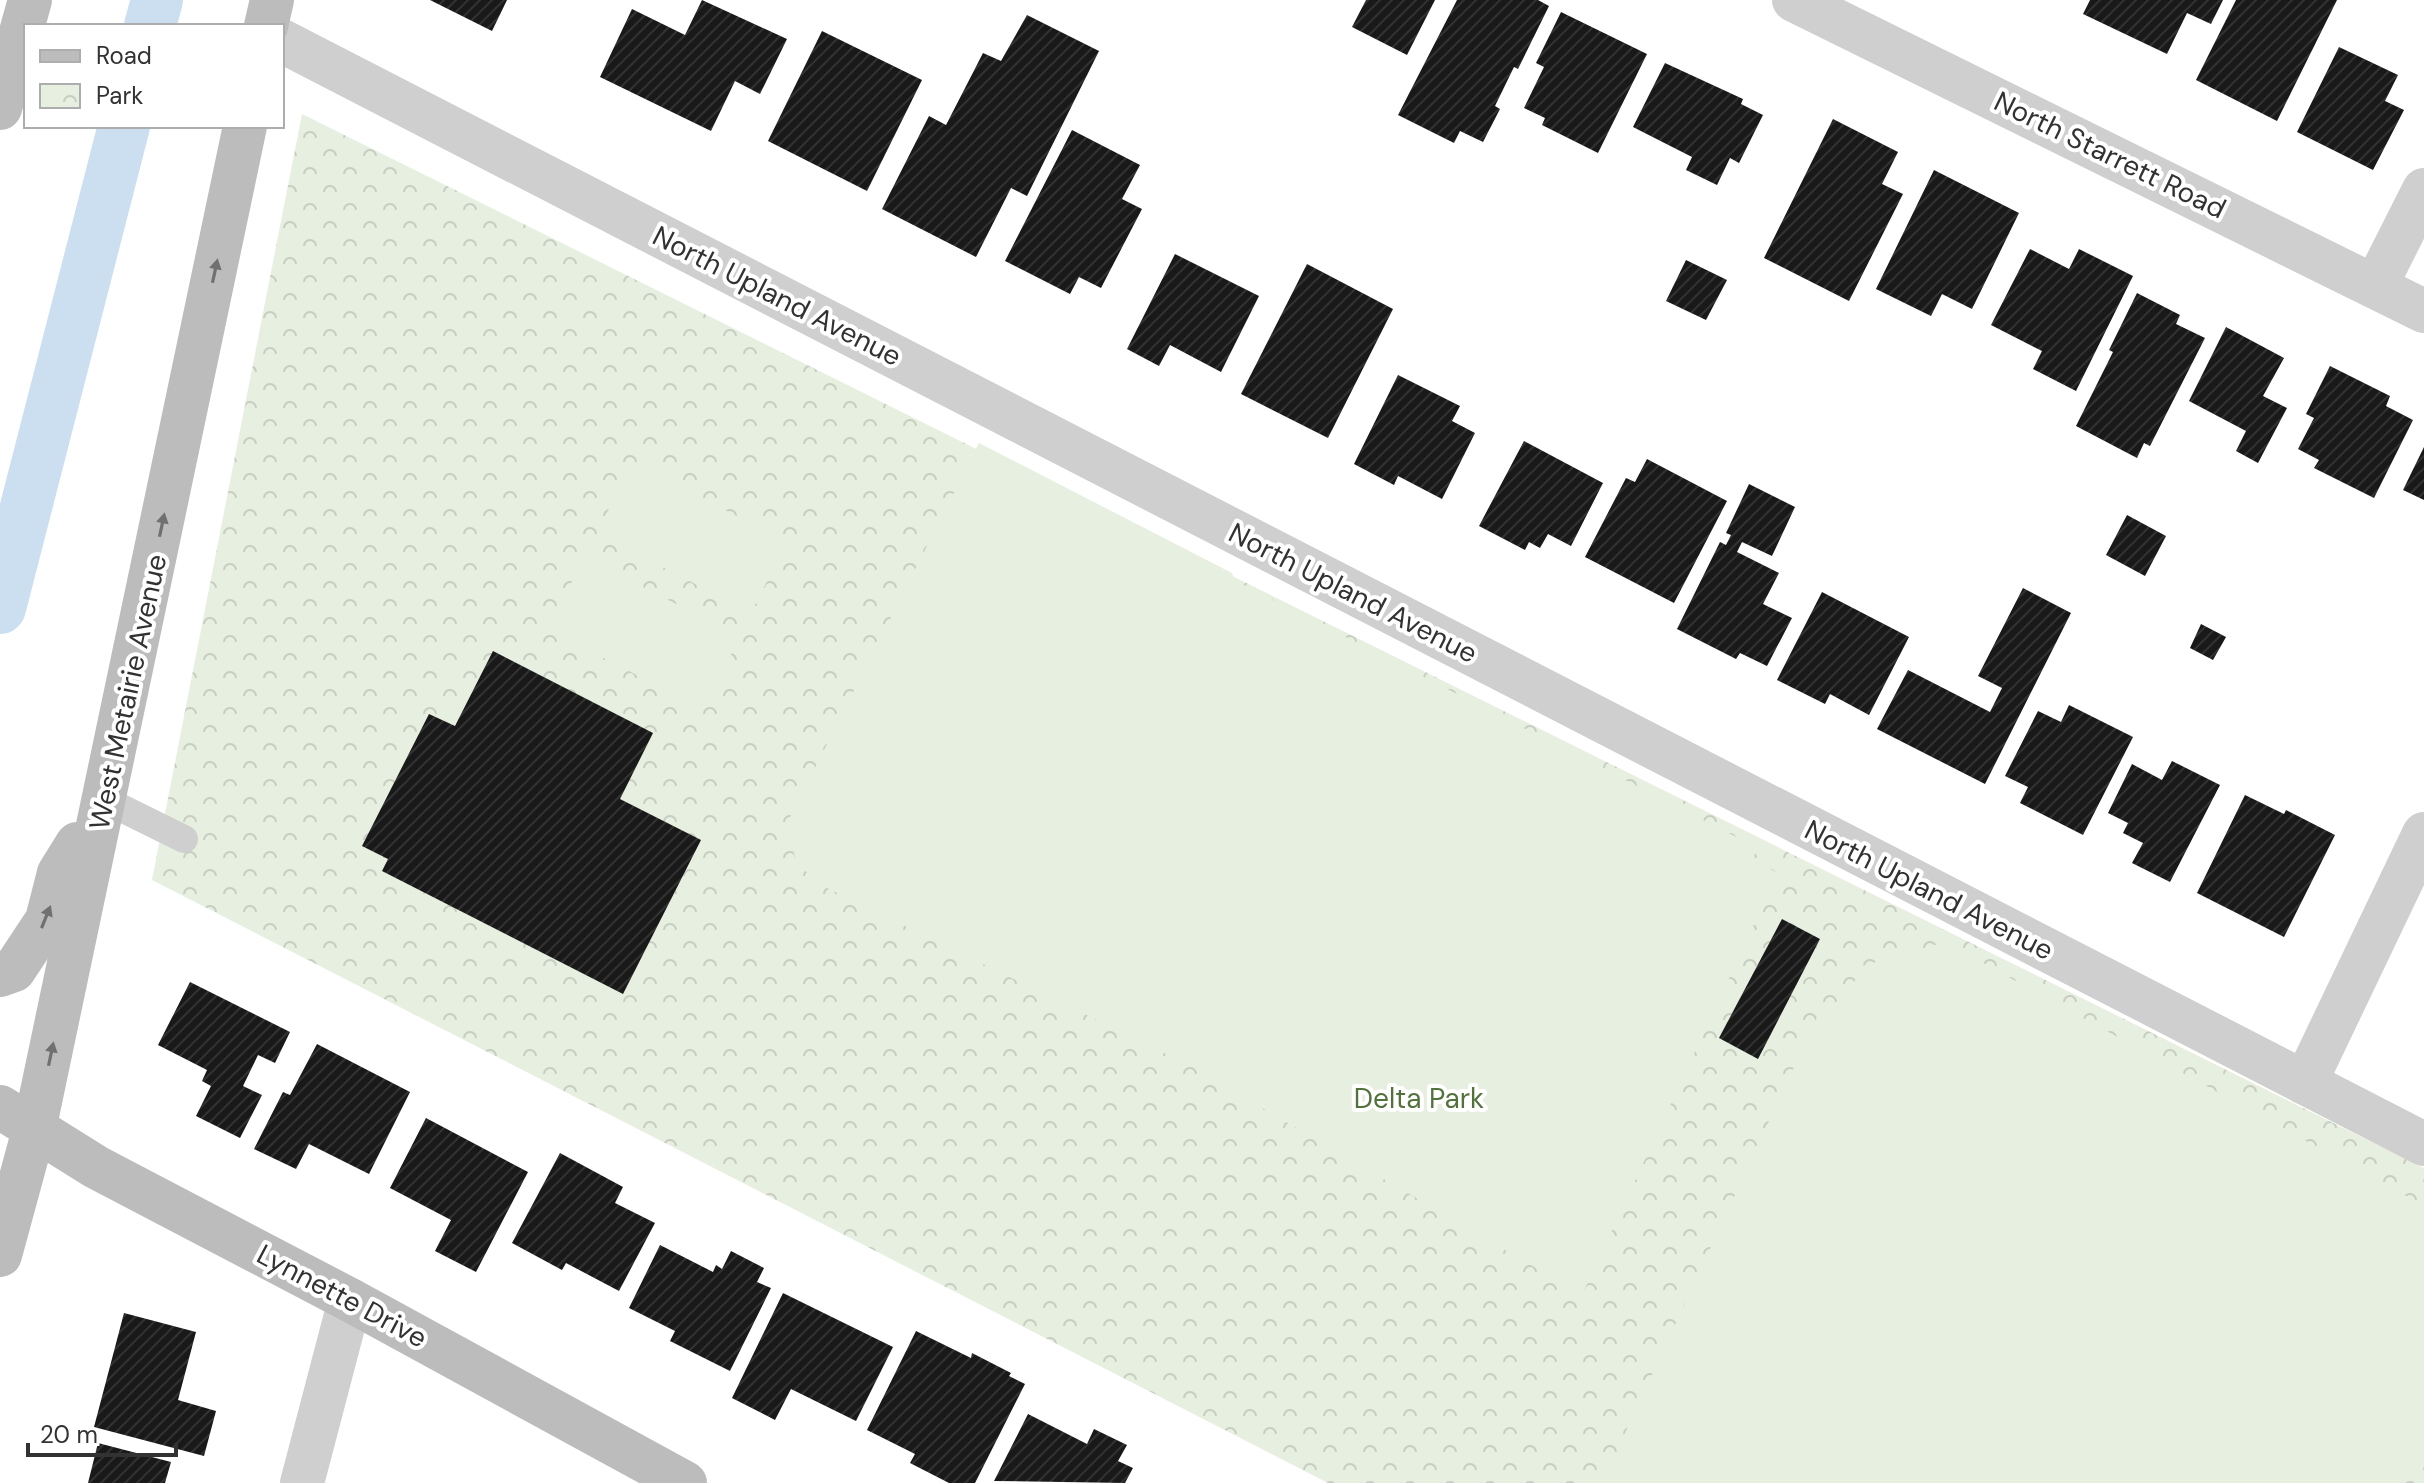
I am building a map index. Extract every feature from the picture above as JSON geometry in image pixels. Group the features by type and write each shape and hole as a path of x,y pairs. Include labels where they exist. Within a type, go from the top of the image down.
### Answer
{"main road":[{"path":"0,108 30,0"},
{"path":"266,24 272,0"},
{"name":"West Metairie Avenue","path":"0,1255 17,1118 105,800 245,128"},
{"path":"0,975 14,970 47,920 59,873 105,800"},
{"name":"Lynnette Drive","path":"17,1118 96,1167 350,1300 685,1483"}],"street":[{"name":"North Starrett Road","path":"1794,0 2424,311"},
{"name":"North Upland Avenue","path":"284,42 2424,1144"},
{"path":"2376,285 2424,190"},
{"path":"2305,1083 2424,834"},
{"path":"302,1483 350,1300"}],"lane":[{"path":"105,800 184,839"}],"green space":[{"name":"Delta Park","path":"302,114 2424,1168 2424,1483 1328,1483 152,880"},
{"path":"979,443 1232,573 1234,580 1758,848 1752,860 1778,873 1582,1295 1187,1064 823,886 798,865 785,827"},
{"path":"632,462 787,542 751,613 597,533"},
{"path":"585,557 740,637 703,709 547,629"},
{"path":"1945,942 2424,1206 2424,1456 2400,1483 1602,1483 1818,1015 1835,1022 1862,966"}],"building":[{"path":"430,0 507,0 492,31"},
{"path":"702,0 787,39 760,94 735,81 711,131 600,77 632,9 685,35"},
{"path":"1366,0 1435,0 1407,55 1352,27"},
{"path":"1457,0 1538,0 1549,6 1518,69 1514,67 1495,106 1500,109 1483,142 1460,131 1454,143 1398,115"},
{"path":"2090,0 2223,0 2211,24 2187,13 2167,54 2083,14"},
{"path":"2236,0 2337,0 2277,121 2196,80"},
{"path":"1561,12 1647,54 1598,153 1542,125 1545,118 1524,108 1544,67 1536,63"},
{"path":"1027,15 1099,51 1027,196 1011,188 976,257 882,209 929,116 946,125 983,53 1001,61"},
{"path":"822,31 922,80 867,191 768,141"},
{"path":"2339,47 2398,75 2385,101 2404,110 2373,170 2297,132"},
{"path":"1665,63 1743,99 1741,104 1763,115 1739,163 1730,158 1717,185 1686,170 1692,157 1633,127"},
{"path":"1833,119 1898,152 1882,184 1903,194 1849,301 1764,258"},
{"path":"1072,130 1140,165 1122,199 1142,209 1101,288 1079,277 1070,294 1005,261"},
{"path":"1934,170 2019,213 1972,309 1942,294 1931,316 1876,289"},
{"path":"2030,249 2069,269 2079,249 2133,276 2076,391 2033,369 2042,351 1991,325"},
{"path":"1175,254 1259,296 1221,372 1170,345 1159,366 1127,349"},
{"path":"1686,260 1727,280 1706,320 1666,301"},
{"path":"1307,264 1393,309 1328,438 1241,394"},
{"path":"2137,293 2180,315 2176,324 2205,338 2150,446 2144,443 2137,458 2076,426 2113,352 2109,350"},
{"path":"2226,327 2284,358 2263,396 2287,408 2258,463 2236,451 2246,431 2189,401"},
{"path":"2330,366 2390,396 2386,406 2413,420 2374,498 2314,468 2319,460 2298,449 2314,418 2306,414"},
{"path":"1398,375 1460,406 1452,421 1475,433 1442,499 1398,476 1394,485 1354,464"},
{"path":"1524,441 1603,483 1571,546 1548,534 1540,548 1529,542 1525,550 1479,526"},
{"path":"2424,447 2424,500 2403,490"},
{"path":"1647,459 1727,501 1674,603 1585,557 1626,478 1635,482"},
{"path":"1749,484 1795,507 1772,556 1742,542 1737,552 1779,573 1763,604 1792,618 1767,666 1740,653 1736,659 1677,629 1720,542 1726,545 1731,535 1726,533"},
{"path":"2127,515 2166,536 2145,576 2106,555"},
{"path":"2023,588 2071,613 1985,784 1877,729 1908,670 1990,712 2002,688 1978,676"},
{"path":"1822,592 1909,637 1869,715 1830,694 1825,704 1777,680"},
{"path":"2201,624 2226,637 2213,660 2190,648"},
{"path":"493,651 653,733 620,799 701,840 623,994 382,871 388,859 362,846 429,714 455,726"},
{"path":"2069,705 2133,737 2083,835 2020,803 2028,787 2005,776 2038,711 2061,722"},
{"path":"2172,761 2220,785 2170,882 2132,863 2143,843 2123,833 2128,823 2108,813 2132,764 2162,780"},
{"path":"2245,795 2284,814 2286,810 2335,835 2284,937 2197,893"},
{"path":"1782,919 1820,939 1758,1059 1719,1038"},
{"path":"190,982 290,1032 275,1063 258,1055 243,1086 262,1095 240,1138 196,1116 211,1086 202,1081 207,1070 158,1045"},
{"path":"317,1044 410,1092 369,1174 309,1144 296,1169 254,1149 283,1092 290,1095"},
{"path":"426,1118 528,1172 476,1272 435,1251 451,1220 390,1188"},
{"path":"560,1153 623,1187 615,1203 655,1223 619,1291 566,1263 562,1270 512,1243"},
{"path":"660,1245 713,1272 716,1265 722,1269 731,1251 764,1268 757,1282 771,1288 730,1371 670,1341 675,1331 629,1308"},
{"path":"783,1293 893,1347 856,1421 791,1389 775,1420 732,1398"},
{"path":"124,1313 196,1332 178,1400 216,1411 204,1456 94,1427"},
{"path":"916,1331 971,1358 972,1353 1011,1373 1009,1376 1025,1384 975,1483 949,1483 910,1463 915,1454 867,1430"},
{"path":"1028,1414 1087,1444 1094,1429 1127,1445 1118,1461 1133,1468 1125,1483 994,1481"},
{"path":"98,1443 171,1462 165,1483 88,1483"}],"waterway":[{"path":"151,24 157,0"},
{"path":"0,608 123,128"}]}
